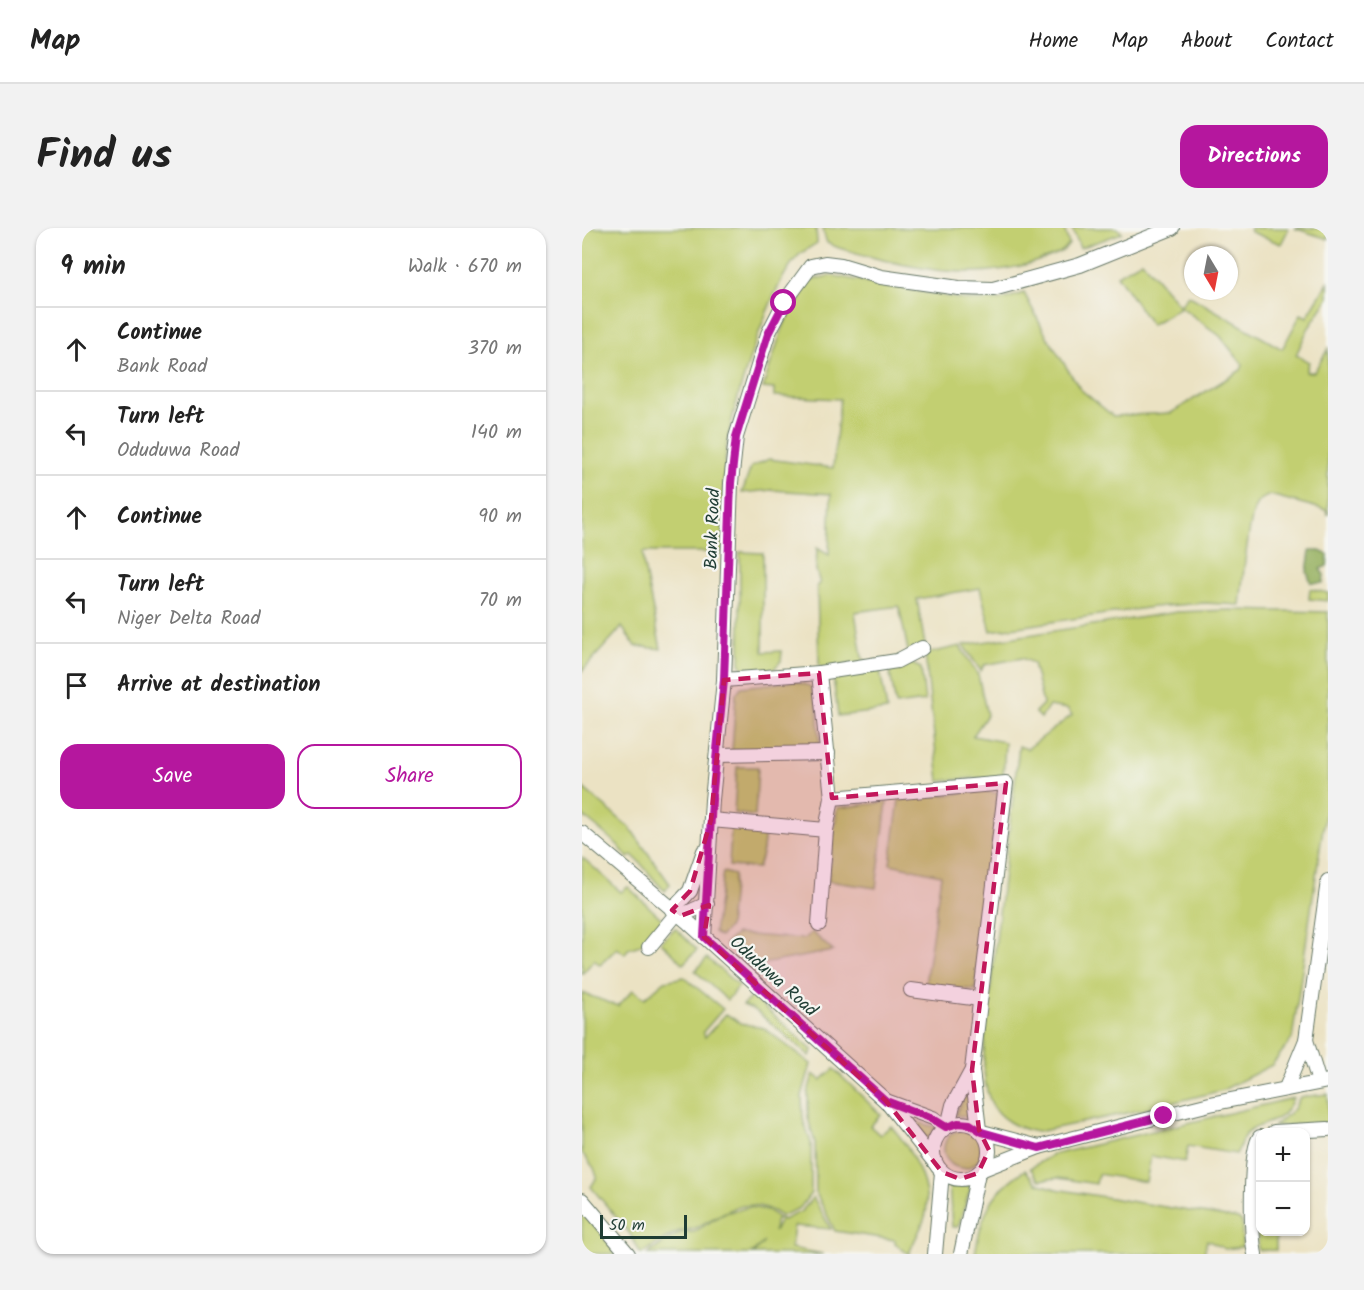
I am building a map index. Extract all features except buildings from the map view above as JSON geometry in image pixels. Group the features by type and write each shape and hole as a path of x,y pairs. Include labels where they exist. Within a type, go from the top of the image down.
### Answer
{"street":[{"name":"Bank Road","path":"704,937 711,819 724,680 731,494 736,437 768,334 794,287 811,266 825,263 881,277 959,288 993,289 1080,265 1172,228"},
{"path":"724,680 819,673 897,661 922,648"},
{"path":"819,673 832,798 826,830 819,924"},
{"path":"717,755 828,753"},
{"path":"832,798 1006,783 972,1070 981,1131 989,1150 980,1171 961,1254"},
{"name":"Bank Road","path":"649,947 690,891 702,862 711,819"},
{"path":"711,819 826,830"},
{"name":"Oduduwa Road","path":"582,833 704,937 886,1101"},
{"path":"1286,1088 1306,1040 1321,991 1328,881"},
{"path":"676,913 707,904"},
{"path":"911,990 980,999"},
{"path":"886,1101 939,1168 960,1179 1039,1148 1286,1088 1324,1082 1306,1040"},
{"path":"935,1254 939,1168 933,1144 947,1126 950,1113 972,1070"},
{"path":"886,1101 947,1126 970,1124 981,1131 1039,1148"},
{"path":"1310,1130 1328,1129"},
{"path":"1255,1254 1256,1142"},
{"path":"582,1200 628,1254"}],"highlighted area":[{"path":"819,673 832,798 1006,783 972,1070 979,1130 989,1150 978,1173 960,1179 942,1172 886,1101 704,937 709,905 680,916 672,910 690,891 711,820 724,680"}],"green space":[{"path":"582,228 816,228 817,243 798,256 787,271 764,320 743,379 726,452 723,552 643,552 643,562 661,649 635,646 622,627 582,671"},
{"path":"822,228 1064,228 1069,244 1055,255 1012,268 962,272 913,267 839,248 827,243"},
{"path":"1072,228 1117,228 1122,233 1080,248"},
{"path":"1250,228 1289,228 1281,244 1251,232"},
{"path":"1294,228 1328,228 1328,239"},
{"path":"1142,261 1180,306 1184,300 1197,300 1282,349 1301,314 1307,317 1328,282 1328,299 1308,329 1296,355 1309,362 1306,372 1314,372 1328,349 1328,515 1326,510 1270,495 1258,502 1249,533 1240,605 1205,603 1153,607 991,631 980,588 917,599 925,645 908,651 899,606 855,612 862,657 866,662 822,668 819,665 817,585 820,584 816,570 817,548 829,555 831,494 772,490 742,493 751,467 769,459 833,468 840,399 774,396 774,389 763,388 786,319 805,285 815,279 835,276 966,300 1001,300 1024,293 1046,335 1080,389 1113,416 1171,413 1241,370 1243,365 1220,336 1181,307 1151,325 1117,275"},
{"path":"1310,551 1320,551 1328,555 1327,566 1320,569 1324,575 1323,583 1311,583 1307,572"},
{"path":"740,552 763,553 763,652 782,651 781,661 773,670 744,671 740,663"},
{"path":"1310,589 1328,593 1328,601 1309,599"},
{"path":"1231,610 1328,612 1328,794 1292,1039 1272,1065 1223,1090 1037,1132 1016,1126 1003,1118 993,1107 986,1087 984,1059 1019,746 1027,749 1072,715 1068,709 1049,706 1041,718 1035,712 1043,704 1033,663 1022,658 984,665 981,671 963,645 1177,612"},
{"path":"960,646 978,675 987,715 973,736 1005,742 1003,780 977,778 939,781 925,654"},
{"path":"910,663 921,668 925,701 896,705 889,668"},
{"path":"880,670 887,710 838,716 833,676"},
{"path":"794,681 810,686 817,705 820,747 732,751 736,694 741,687"},
{"path":"737,767 758,767 755,816 734,813"},
{"path":"582,787 630,828 670,884 665,891 637,859 632,855 628,858 618,845 582,815"},
{"path":"980,791 998,793 975,990 925,985 941,875 890,864 899,800"},
{"path":"887,802 876,888 828,881 837,808"},
{"path":"731,827 765,829 758,868 729,866"},
{"path":"582,857 621,892 628,887 663,920 640,945 628,949 625,954 617,948 600,965 594,960 582,974"},
{"path":"723,872 734,875 729,927 720,937 714,933"},
{"path":"675,928 697,950 683,964 661,942"},
{"path":"812,932 833,951 751,966 725,944 736,934 804,939"},
{"path":"707,958 739,986 727,1000 695,971"},
{"path":"684,977 723,1009 703,1032 705,1037 726,1014 740,1023 764,1028 811,1064 802,1096 803,1119 811,1143 811,1193 800,1208 781,1216 758,1206 737,1207 693,1229 677,1232 641,1254 630,1234 591,1187 597,1177 594,1168 582,1153 582,993 618,1006 633,990 645,998 665,981"},
{"path":"752,996 812,1050 810,1056 755,1010 743,1005"},
{"path":"834,1069 881,1115 870,1126 880,1135 891,1126 906,1145 919,1170 927,1208 909,1254 895,1244 895,1240 835,1231 816,1193 815,1143 808,1118 808,1092 813,1074 821,1080"},
{"path":"970,1085 976,1119 955,1115"},
{"path":"1328,1094 1328,1123 1274,1126 1294,1109 1300,1097"},
{"path":"1293,1098 1284,1114 1247,1133 1236,1154 1188,1146 1185,1162 1151,1156 1146,1182 1098,1174 1096,1184 1058,1178 1039,1180 1030,1168 1052,1155"},
{"path":"911,1121 936,1127 927,1140"},
{"path":"963,1130 976,1136 982,1149 976,1162 963,1168 950,1162 944,1149 950,1136"},
{"path":"1025,1170 1037,1183 1056,1189 1238,1219 1242,1222 1242,1247 1225,1249 1207,1240 1204,1254 975,1254 981,1227 990,1205 1003,1187"},
{"path":"949,1183 958,1186 972,1184 958,1227 952,1227"},
{"path":"813,1197 831,1229 794,1226 791,1248 823,1254 753,1254 764,1242 751,1254 648,1254 682,1232 694,1232 724,1213 750,1207 767,1210 779,1218 775,1222 774,1232 781,1218 783,1220 802,1211"},
{"path":"582,1211 622,1254 582,1254"},
{"path":"1258,1236 1276,1236 1276,1250 1258,1250"}],"route":[{"path":"784,303 768,334 736,437 731,483 724,680 712,800 707,917 704,937 886,1101 933,1119 946,1127 958,1123 970,1124 982,1132 1039,1148 1164,1116"}]}
